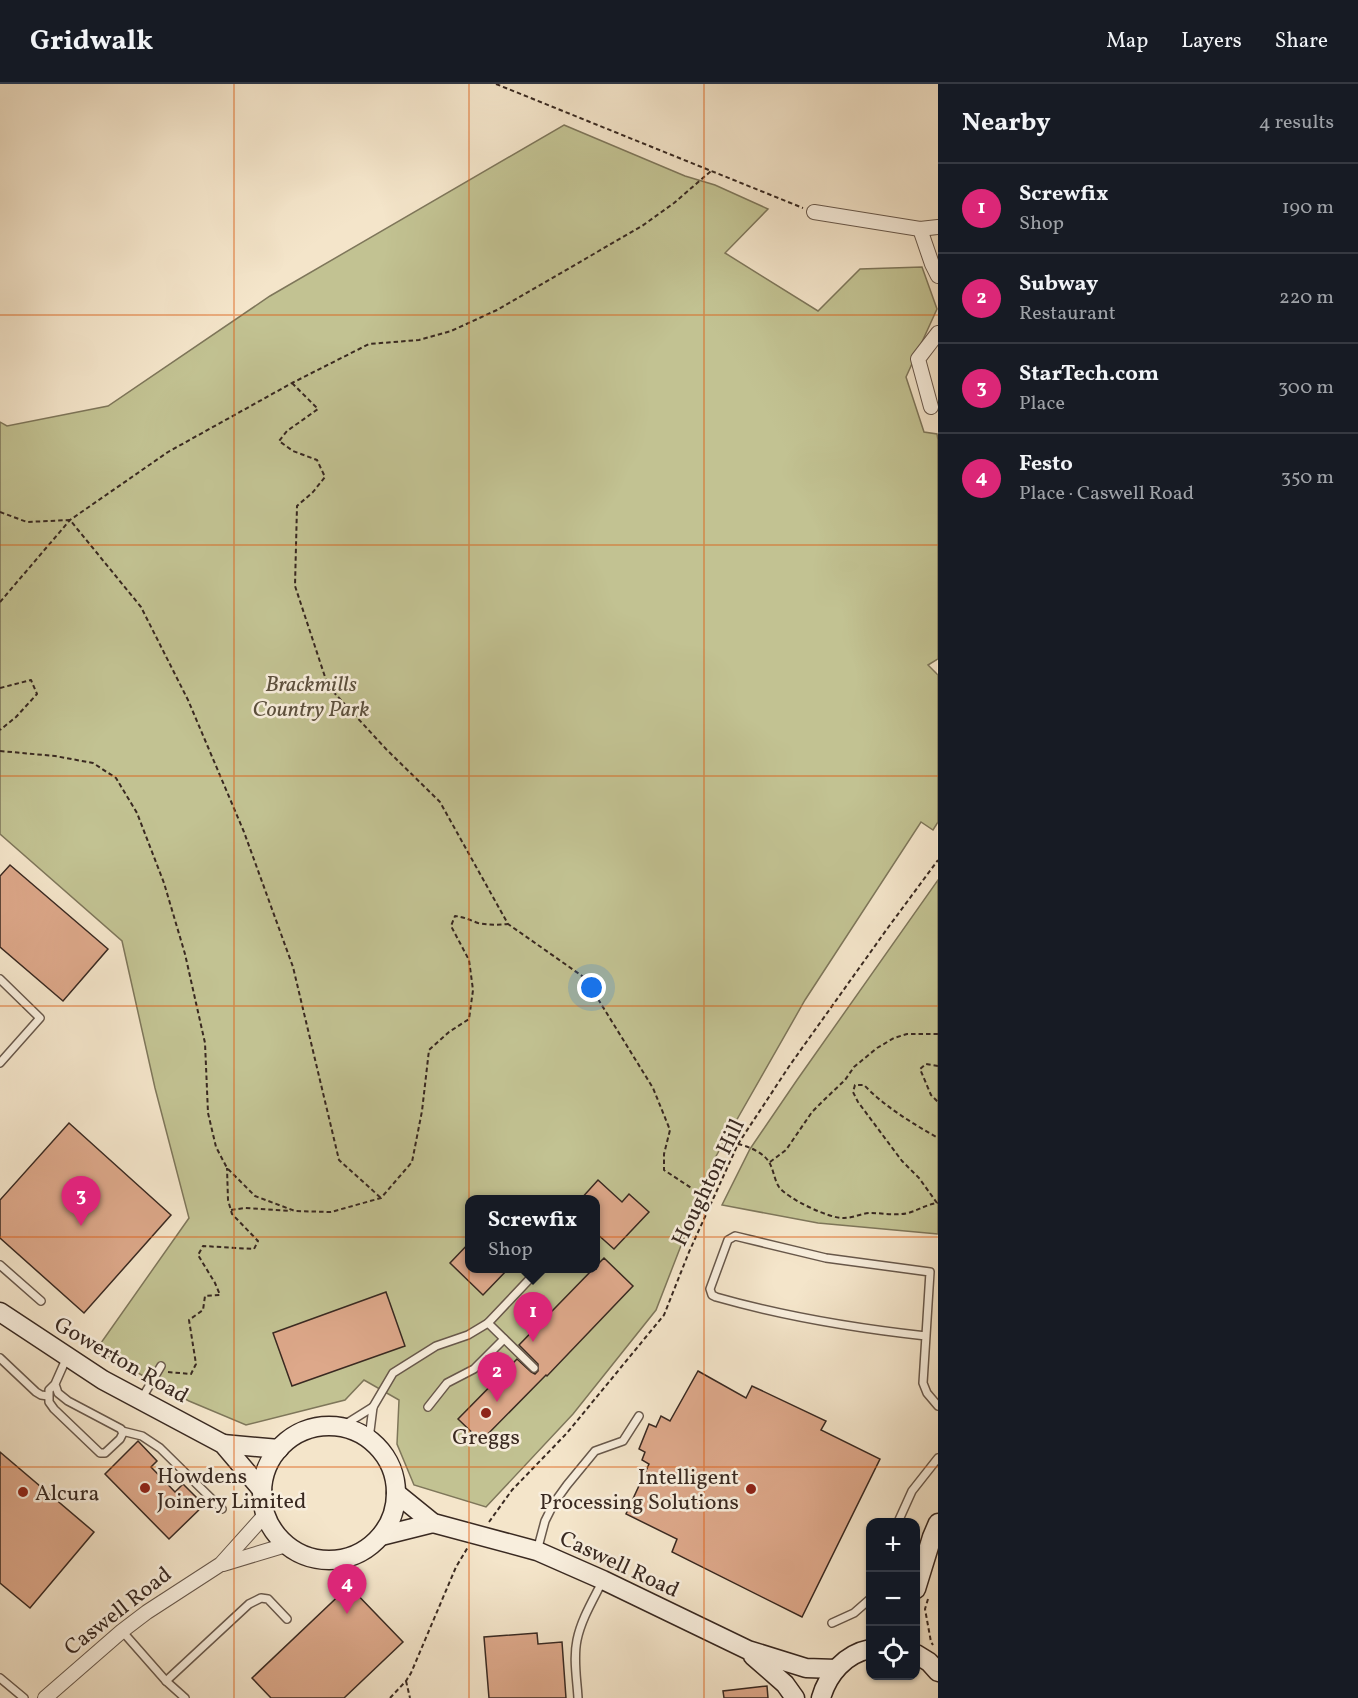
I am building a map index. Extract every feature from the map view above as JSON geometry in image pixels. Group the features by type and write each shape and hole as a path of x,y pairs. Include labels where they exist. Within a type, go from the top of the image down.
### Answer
{"street":[{"path":"814,212 920,229 938,227"},
{"path":"920,229 938,276"},
{"path":"931,407 918,359 938,333"},
{"name":"Gowerton Road","path":"0,1312 103,1380 223,1444 262,1491"},
{"path":"318,1427 341,1427 356,1431 369,1439 384,1454 393,1472 396,1493 393,1516 381,1536 366,1550 346,1558 325,1560 304,1556 286,1545 274,1532 266,1515 262,1503 262,1491 267,1468 279,1449 296,1435 318,1427"},
{"name":"Gowerton Road","path":"223,1444 279,1449"},
{"name":"Caswell Road","path":"396,1493 433,1522 537,1551 748,1650 806,1668 836,1669"},
{"name":"Caswell Road","path":"45,1698 147,1611 221,1564 266,1515"},
{"path":"381,1536 433,1522"},
{"path":"921,1594 936,1533"},
{"name":"Caswell Road","path":"221,1564 286,1545"},
{"path":"821,1698 825,1686 836,1669 849,1658 866,1649"},
{"name":"Caswell Road","path":"748,1650 785,1684 795,1698"},
{"path":"920,1655 938,1672"}],"lane":[{"path":"0,979 40,1018 0,1063"},
{"path":"926,1336 847,1327 794,1317 716,1297 710,1289 728,1240 735,1236 826,1258 934,1272 923,1383 924,1388 938,1406"},
{"path":"0,1264 41,1301"},
{"path":"369,1439 373,1407 393,1373 436,1346 468,1335 488,1323 536,1273"},
{"path":"488,1323 534,1368"},
{"path":"428,1407 447,1383 474,1369 504,1339"},
{"path":"67,1357 55,1384 49,1390 49,1402 54,1409 100,1453 105,1453 112,1448 120,1439 122,1431"},
{"path":"0,1359 36,1392 48,1396"},
{"path":"140,1400 160,1368"},
{"path":"55,1384 58,1393 68,1401 122,1431 142,1436 160,1448 222,1509"},
{"path":"341,1427 373,1407"},
{"path":"537,1551 545,1521 567,1485 595,1451 623,1441 639,1416"},
{"path":"900,1518 912,1491 938,1458"},
{"path":"578,1698 575,1658 577,1640 603,1580"},
{"path":"166,1681 249,1604 261,1598 268,1599 287,1619"},
{"path":"832,1623 854,1613 866,1602"},
{"path":"122,1631 166,1681 185,1698"},
{"path":"0,1678 24,1698"}],"path":[{"path":"496,84 814,212"},
{"path":"0,602 70,520 168,452 292,383 369,344 420,340 451,331 497,310 642,226 674,203 711,171"},
{"path":"292,383 318,409 287,431 279,441 293,451 318,460 325,477 297,506 295,586 328,686 386,749 440,802 508,924 585,978 653,1088 670,1130 664,1154 664,1170 711,1202"},
{"path":"0,512 27,522 70,520"},
{"path":"70,520 141,607 188,700 244,832 293,967 339,1160 381,1198"},
{"path":"0,687 32,680 37,694 16,717 0,730"},
{"path":"0,751 55,756 93,763 116,778 137,813 164,883 185,954 205,1043 208,1113 216,1147 227,1168 255,1196 295,1211"},
{"name":"Houghton Hill","path":"498,1509 512,1490 567,1433 664,1315 689,1252 738,1144 886,929 938,860"},
{"path":"231,1210 245,1208 331,1212 381,1198 412,1162 422,1111 429,1050 449,1032 469,1019 473,990 469,960 451,926 455,916 492,925 508,924"},
{"path":"770,1162 786,1150 812,1112 845,1080 854,1067 877,1048 894,1038 908,1034 938,1034"},
{"path":"938,1066 926,1064 920,1069 931,1095 938,1102"},
{"path":"738,1144 755,1150 770,1162 779,1187 799,1203 834,1217 844,1218 869,1213 898,1215 937,1203 865,1113 853,1092 855,1085 864,1085 908,1121 938,1138"},
{"path":"160,1368 191,1374 196,1364 189,1320 203,1310 205,1296 220,1294 198,1255 203,1246 254,1249 258,1241 232,1214 228,1200 227,1168"},
{"path":"390,1698 411,1672 456,1567 471,1543"},
{"path":"921,1594 934,1647"},
{"path":"406,1681 410,1698"}],"green space":[{"name":"Brackmills Country Park","path":"564,125 685,176 715,185 768,209 725,253 818,311 860,269 922,267 937,309 906,377 924,432 937,434 938,440 938,659 928,665 938,675 938,822 933,830 921,822 805,1000 715,1158 656,1310 573,1414 486,1507 414,1485 397,1444 399,1400 364,1380 345,1400 246,1425 189,1401 96,1350 189,1218 155,1088 122,941 0,834 0,422 7,426 108,406 270,296"},
{"path":"938,880 938,1234 818,1223 722,1205 750,1149"}],"building":[{"path":"10,865 108,949 63,1001 0,947 0,876"},
{"path":"69,1123 171,1215 84,1313 0,1238 0,1200"},
{"path":"598,1180 622,1202 629,1194 649,1212 614,1249 600,1237 600,1195 584,1195"},
{"path":"465,1247 465,1273 504,1273 483,1295 450,1263"},
{"path":"604,1258 633,1286 481,1441 458,1419 517,1359 531,1372 535,1374 538,1371 538,1364 519,1345 589,1273 600,1273 600,1262"},
{"path":"386,1292 405,1346 292,1386 273,1333"},
{"name":"Intelligent Processing Solutions","path":"698,1371 746,1398 752,1386 826,1421 821,1430 880,1459 802,1617 672,1552 677,1539 626,1514 649,1464 642,1460 645,1452 639,1449 649,1424 656,1427 661,1416 670,1421"},
{"name":"Howdens Joinery Limited","path":"138,1441 157,1461 151,1467 175,1492 183,1484 204,1505 169,1539 105,1474"},
{"name":"Alcura","path":"0,1452 94,1532 30,1608 0,1583"},
{"path":"349,1586 403,1642 344,1698 271,1698 252,1678"},
{"path":"537,1633 538,1644 562,1642 566,1698 489,1698 484,1637"},
{"path":"767,1686 768,1698 724,1698 723,1691"}],"place":[{"name":"StarTech.com","path":"81,1226"},
{"name":"Screwfix","path":"533,1342"},
{"name":"Subway","path":"497,1402"},
{"name":"Greggs","path":"486,1413"},
{"name":"Howdens Joinery Limited","path":"145,1488"},
{"name":"Intelligent Processing Solutions","path":"751,1489"},
{"name":"Alcura","path":"23,1492"},
{"name":"Festo","path":"347,1614"}]}
